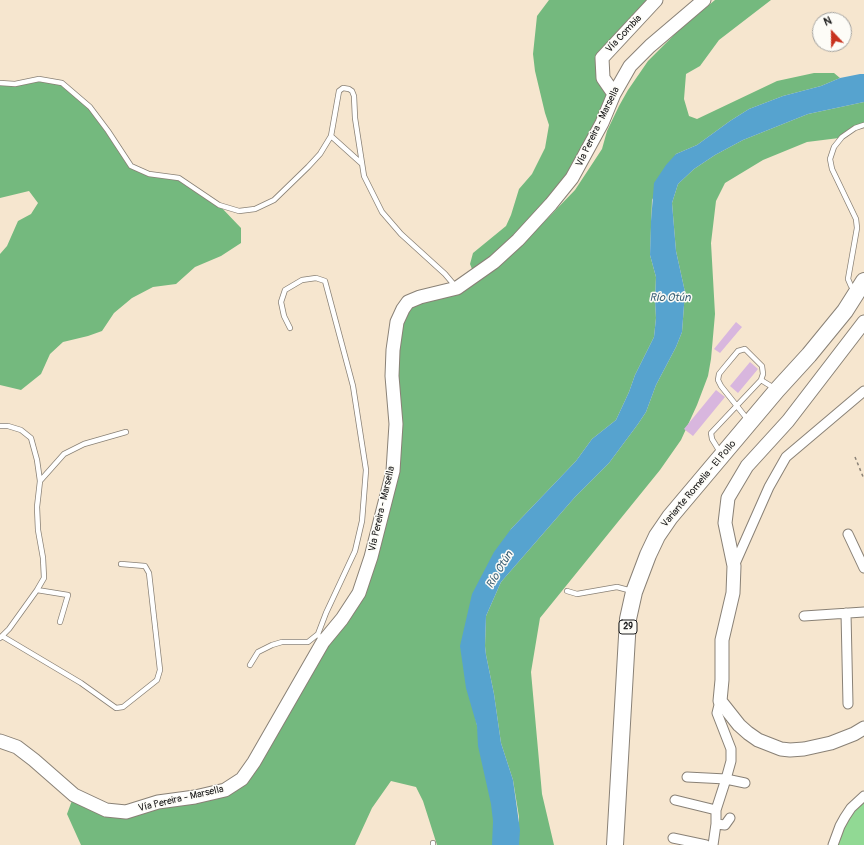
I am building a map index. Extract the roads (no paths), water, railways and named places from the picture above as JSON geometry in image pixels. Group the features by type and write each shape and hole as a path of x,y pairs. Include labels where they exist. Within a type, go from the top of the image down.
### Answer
{"highway":[{"name":"Variante Romelia - El Pollo","path":"615,845 627,630 639,574 657,536 670,517 777,390 814,349 845,311 861,287"}],"main road":[{"name":"Vía Combia","path":"614,94 604,78 602,58 656,0"},
{"name":"Vía Pereira - Marsella","path":"0,740 17,747 74,795 106,810 126,812 158,802 195,798 225,790 242,779 254,762 320,638 342,619 359,593 371,557 392,471 396,424 392,376 393,350 397,322 403,309 408,302 420,297 457,288 494,262 518,240 551,204 572,178 602,123 614,94 630,66 650,46 704,0"},
{"path":"864,322 788,421 747,466 728,498 725,523 734,566 733,593 722,640 722,680 720,702 738,725 748,733 758,740 781,749 804,749 831,743 854,734 864,728"}],"street":[{"path":"734,566 769,487 786,457 864,391"},
{"path":"848,534 864,568"},
{"path":"804,616 864,612"},
{"path":"846,613 848,704"},
{"path":"714,845 716,810 731,761 731,749 717,713 720,702"},
{"path":"687,777 726,779 745,783"},
{"path":"832,845 837,831 845,817 864,796"},
{"path":"675,800 716,810"},
{"path":"716,824 725,825 730,818"},
{"path":"673,838 706,845"}],"lane":[{"path":"0,83 16,84 39,79 62,83 90,107 131,166 149,174 179,178 219,205 239,211 255,209 274,200 304,172 320,154 331,136 338,94 343,88 349,89 352,91 354,96 361,163 364,176 382,212 401,234 445,274 457,288"},
{"path":"861,287 850,286 848,279 856,228 856,218 832,169 830,158 834,147 842,137 855,128 864,125"},
{"path":"331,136 361,163"},
{"path":"250,665 258,652 272,645 282,642 308,642 320,638 326,613 355,551 362,521 366,470 353,386 325,281 316,278 302,280 285,290 282,302 284,316 290,328"},
{"path":"722,456 710,433 736,406 761,380 762,366 745,350 738,351 723,368 719,374 718,380 725,392 736,406 750,422"},
{"path":"761,380 777,390"},
{"path":"0,426 8,426 21,430 30,438 37,460 40,481 36,507 43,558 44,578 9,630 1,637 81,683 116,708 123,708 157,680 160,670 149,573 145,566 121,564"},
{"path":"40,481 64,454 84,444 126,432"},
{"path":"567,591 577,594 617,587 634,592"},
{"path":"37,590 68,595 60,622"}],"water":[{"name":"Río Otún","path":"864,74 864,102 808,114 743,140 715,155 694,169 678,184 672,203 676,251 685,292 682,332 676,347 656,385 646,412 638,424 609,463 575,497 501,582 486,616 486,655 494,694 501,743 513,780 520,830 519,845 492,845 493,821 491,804 478,746 477,726 466,688 460,646 472,594 494,552 511,529 576,461 592,439 616,420 635,375 654,337 656,318 656,277 650,255 654,183 666,165 676,154 697,145 749,109 783,96 821,86 840,78"}]}
